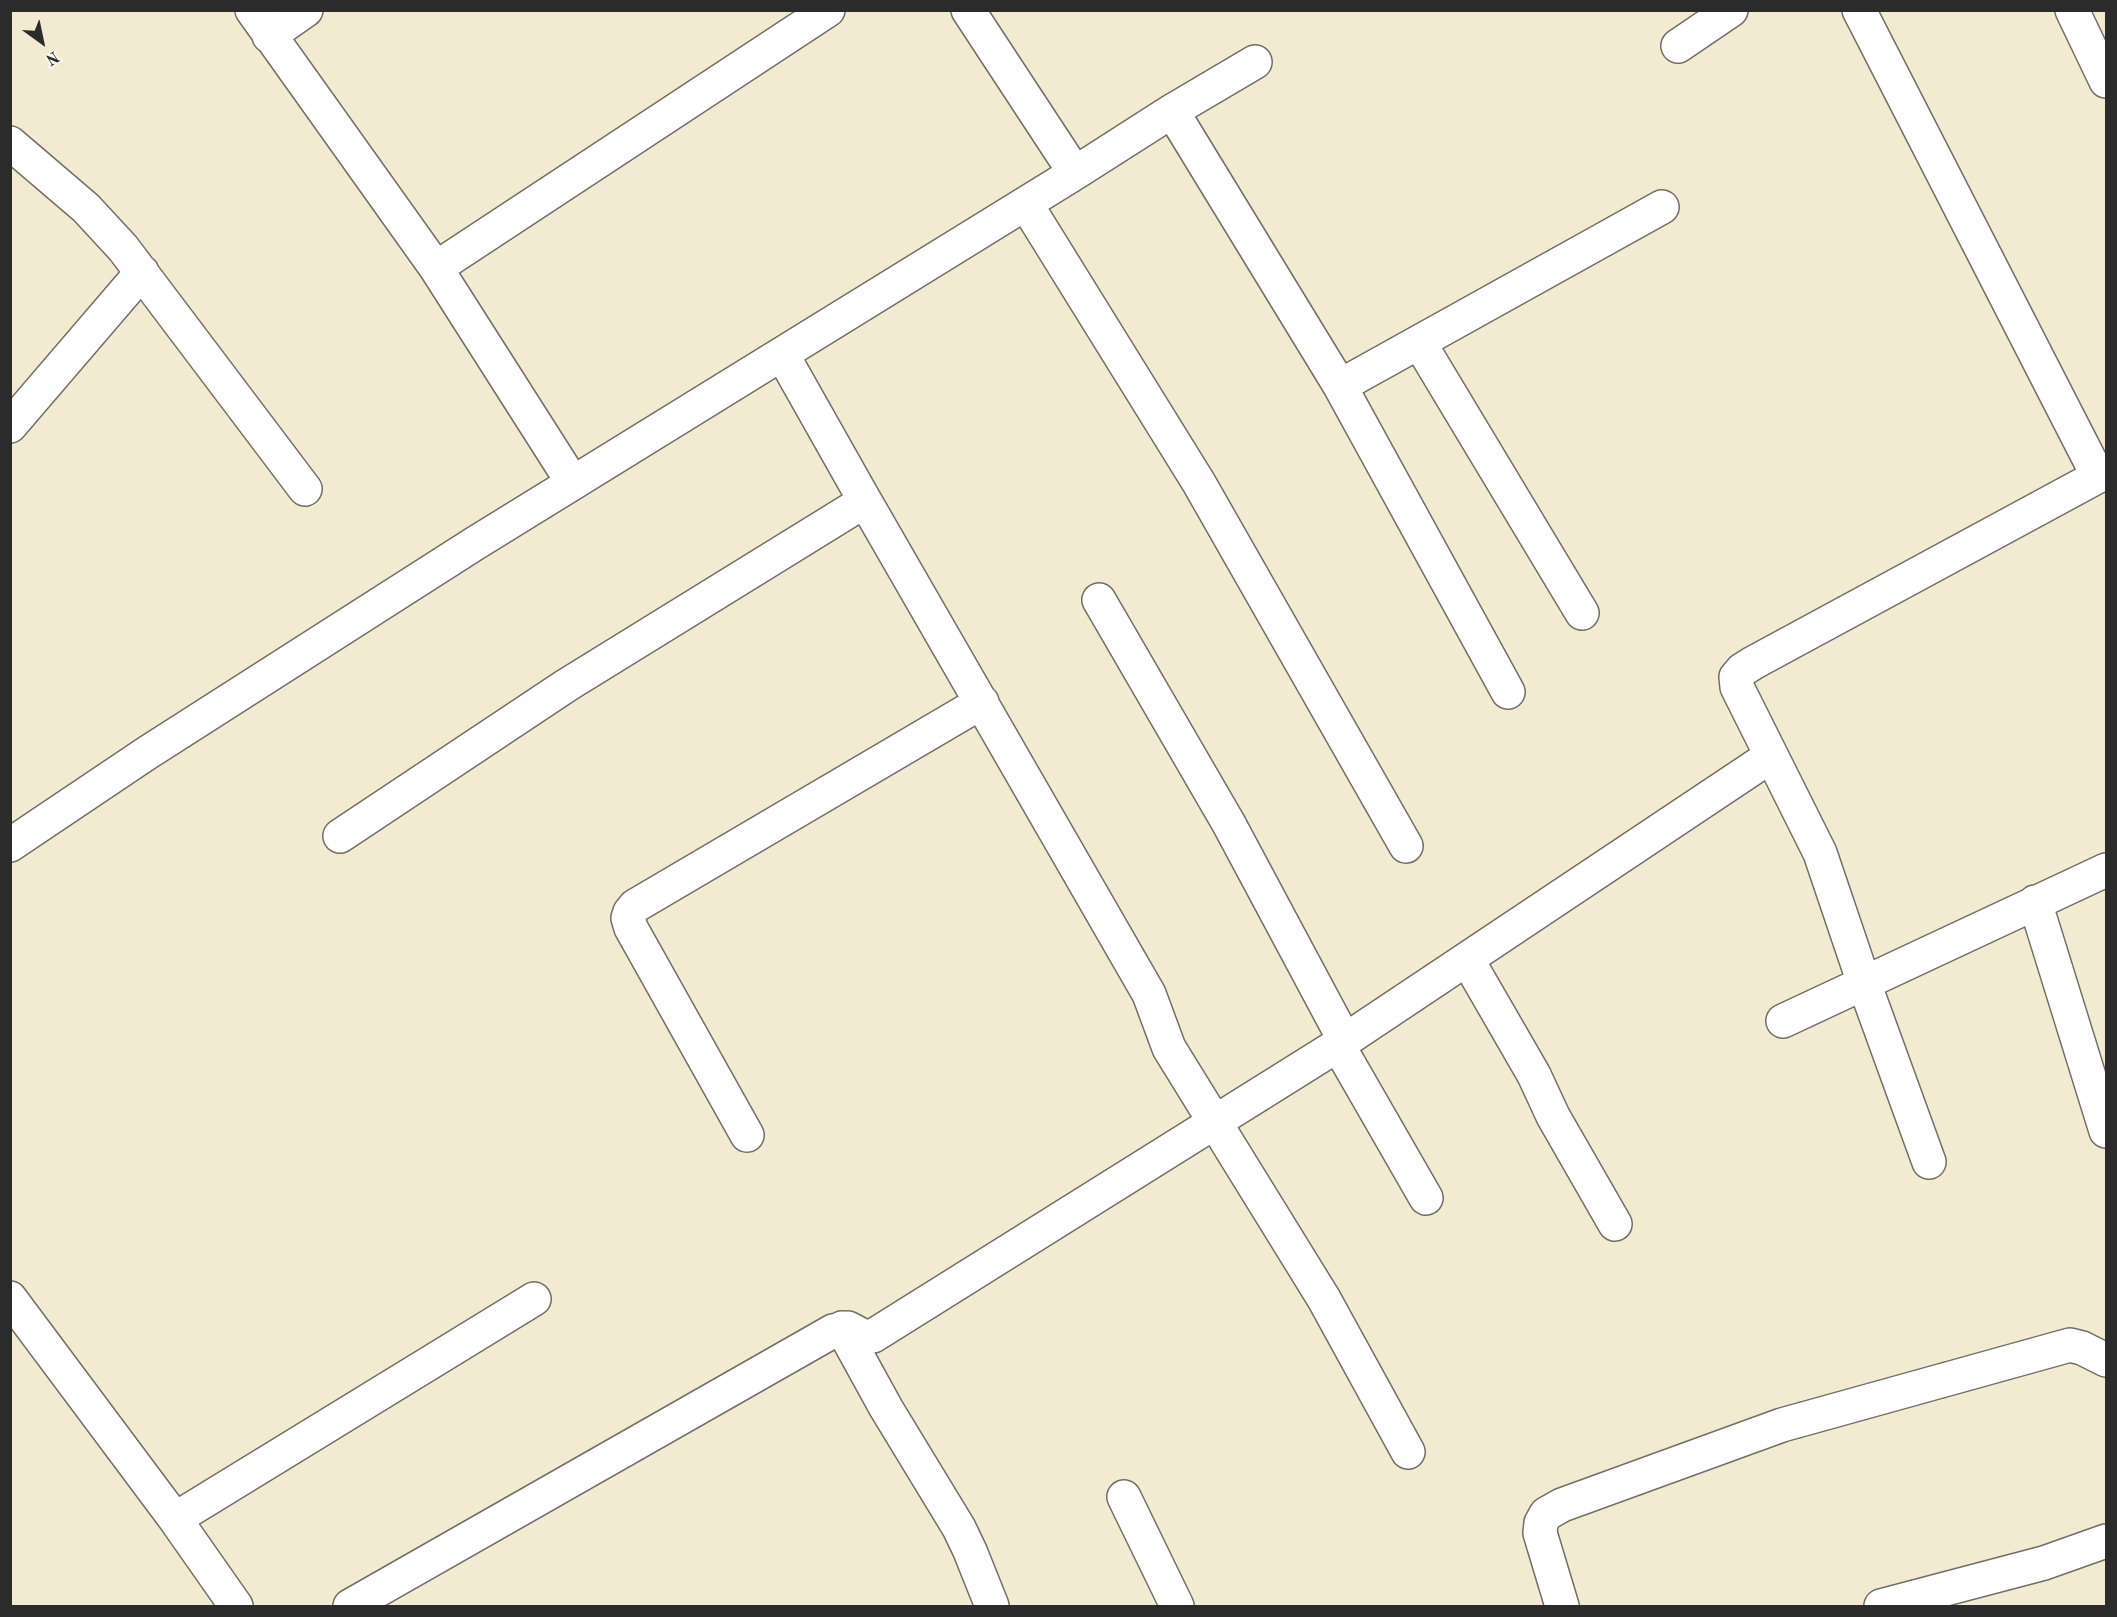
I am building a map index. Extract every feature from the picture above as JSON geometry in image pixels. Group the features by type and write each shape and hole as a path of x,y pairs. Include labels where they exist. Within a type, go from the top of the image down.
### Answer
{"street":[{"path":"306,10 261,23 436,268 573,483"},
{"path":"436,268 828,10"},
{"path":"968,10 1075,173"},
{"path":"1678,46 1731,10"},
{"path":"1859,10 2102,474 1742,670 1736,677 1737,687 1820,853 1929,1162"},
{"path":"2072,10 2106,81"},
{"path":"10,845 147,753 573,483 1026,204 1172,111 1255,62"},
{"path":"1172,111 1340,386 1508,692"},
{"path":"10,143 86,208 142,272 305,489"},
{"path":"1026,204 1199,483 1406,846"},
{"path":"1340,386 1662,207"},
{"path":"10,426 142,272"},
{"path":"1419,342 1582,613"},
{"path":"782,354 1149,994 1164,1038 1324,1299 1408,1452"},
{"path":"340,836 567,685 865,501"},
{"path":"1099,600 1229,824 1341,1043 1426,1198"},
{"path":"747,1135 631,928 628,918 630,912 635,906 982,702"},
{"path":"350,1606 834,1331 848,1328 865,1337 873,1336 1341,1043 1772,756"},
{"path":"1783,1021 2106,870"},
{"path":"2035,902 2106,1131"},
{"path":"1467,959 1534,1075 1553,1116 1615,1224"},
{"path":"10,1298 236,1606"},
{"path":"175,1520 534,1299"},
{"path":"842,1328 886,1408 959,1528 992,1606"},
{"path":"1562,1606 1540,1533 1541,1523 1546,1514 1562,1505 1782,1425 2070,1345 2082,1348 2106,1360"},
{"path":"1124,1497 1178,1606"},
{"path":"1881,1606 2044,1563 2106,1540"}]}
